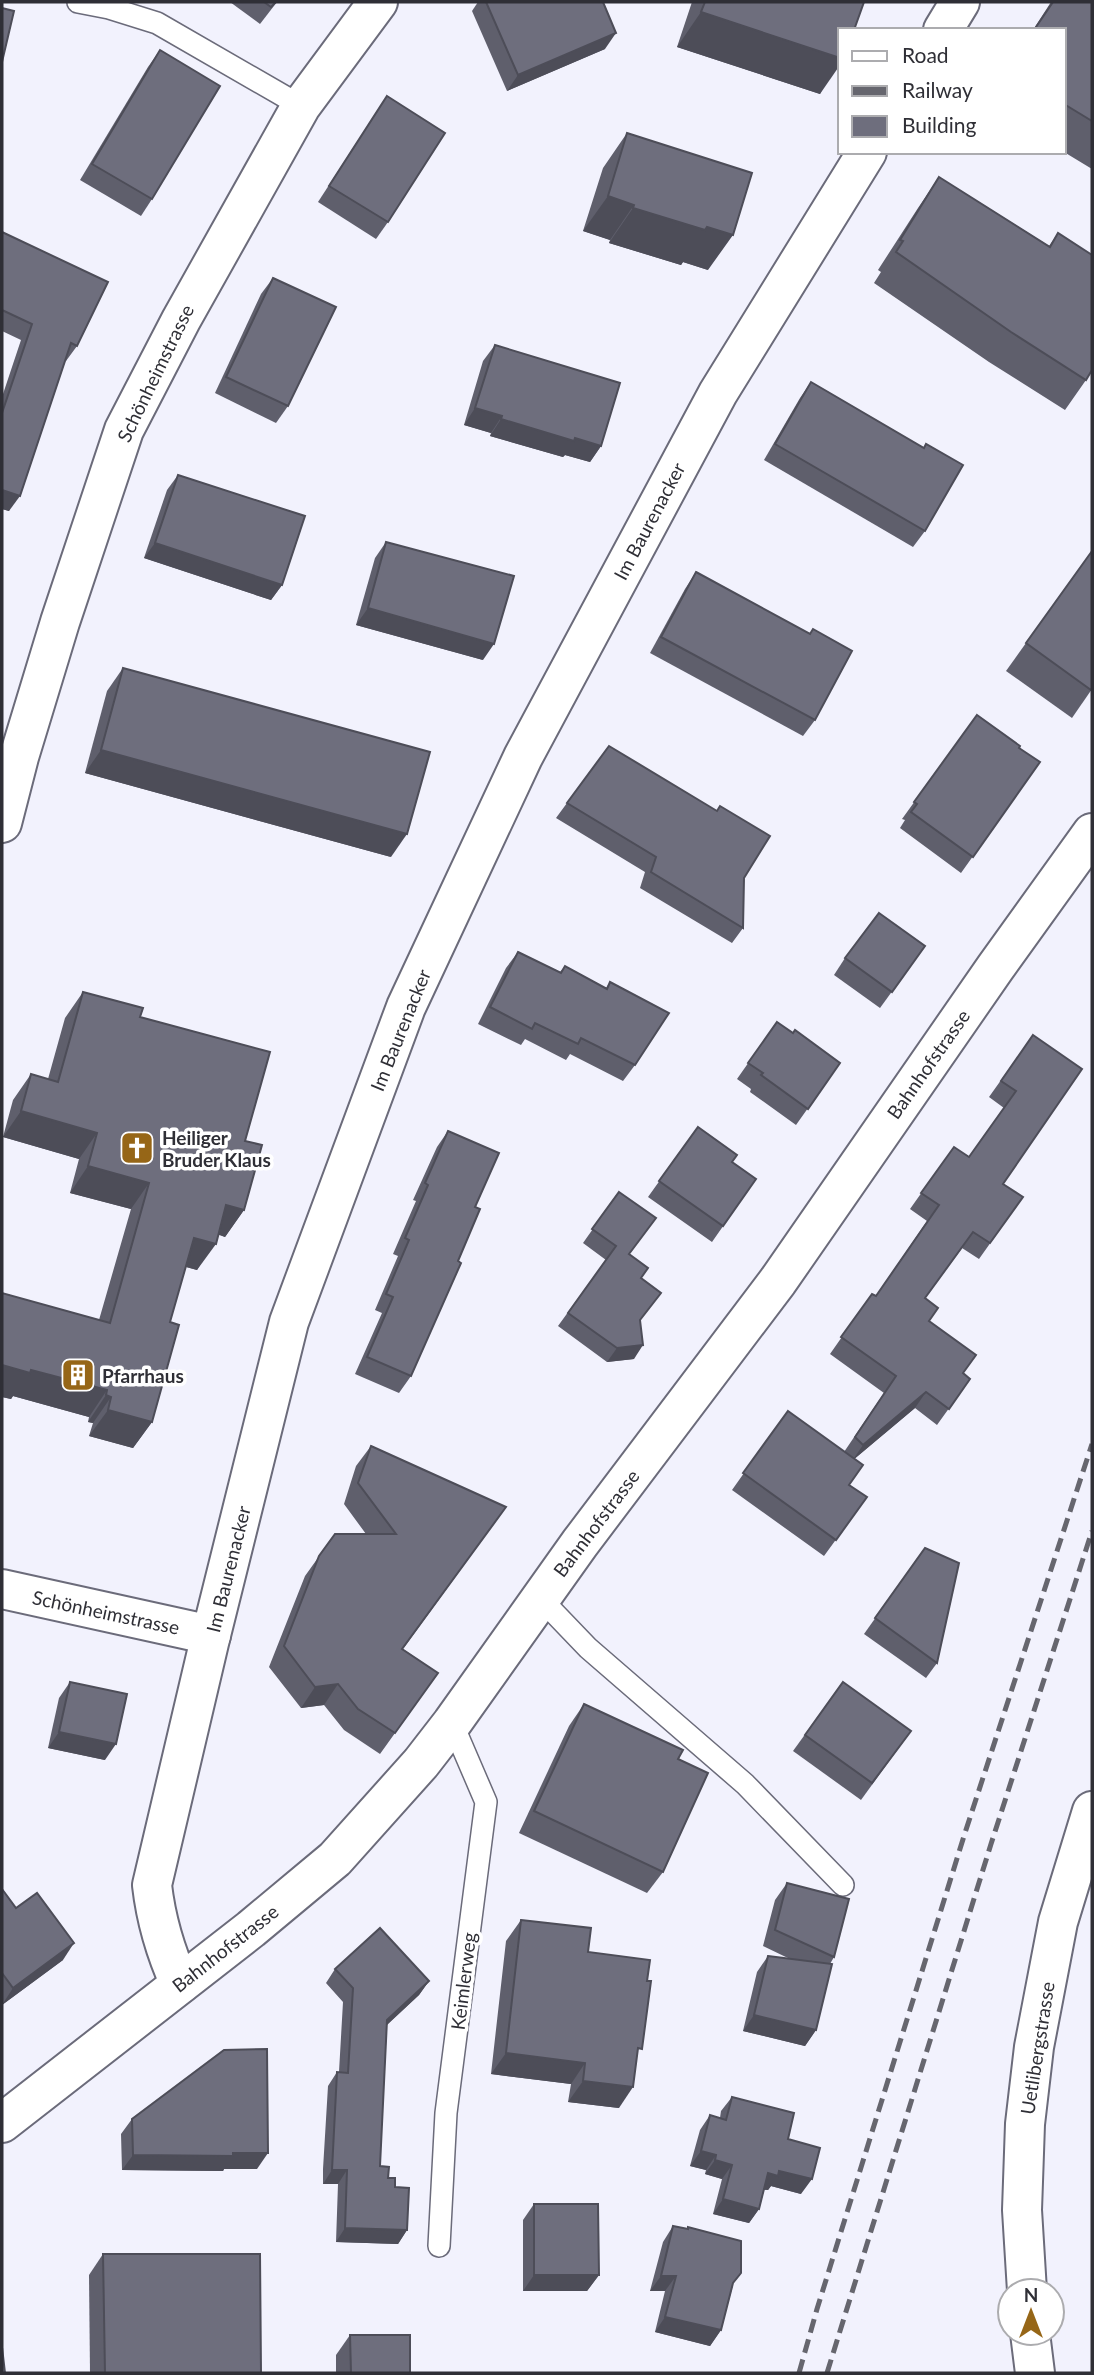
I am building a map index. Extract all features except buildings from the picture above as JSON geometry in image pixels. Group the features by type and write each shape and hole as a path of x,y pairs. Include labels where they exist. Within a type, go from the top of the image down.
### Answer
{"street":[{"name":"Schönheimstrasse","path":"2,823 56,635 124,430 187,308 301,106 378,2"},
{"path":"944,28 960,2"},
{"name":"Im Baurenacker","path":"180,1984 167,1956 155,1913 152,1885 289,1322 406,1007 523,757 718,393 866,154"},
{"name":"Bahnhofstrasse","path":"2,2123 251,1929 335,1859 421,1763 540,1598 778,1281 1092,833"},
{"name":"Schönheimstrasse","path":"2,1589 211,1635"},
{"name":"Uetlibergstrasse","path":"1026,2277 1022,2197 1025,2124 1034,2047 1058,1922 1092,1811"},
{"path":"1032,2347 1035,2373"}],"lane":[{"path":"78,2 109,8 157,23 301,106"},
{"path":"540,1598 587,1648 745,1784 843,1885"},
{"name":"Keimlerweg","path":"439,2246 446,2113 486,1802 452,1723"}],"railway":[{"path":"799,2373 964,1836 1092,1444"},
{"path":"827,2373 991,1844 1092,1531"}],"place":[{"name":"Heiliger Bruder Klaus","path":"137,1148"},
{"name":"Pfarrhaus","path":"78,1375"}]}
